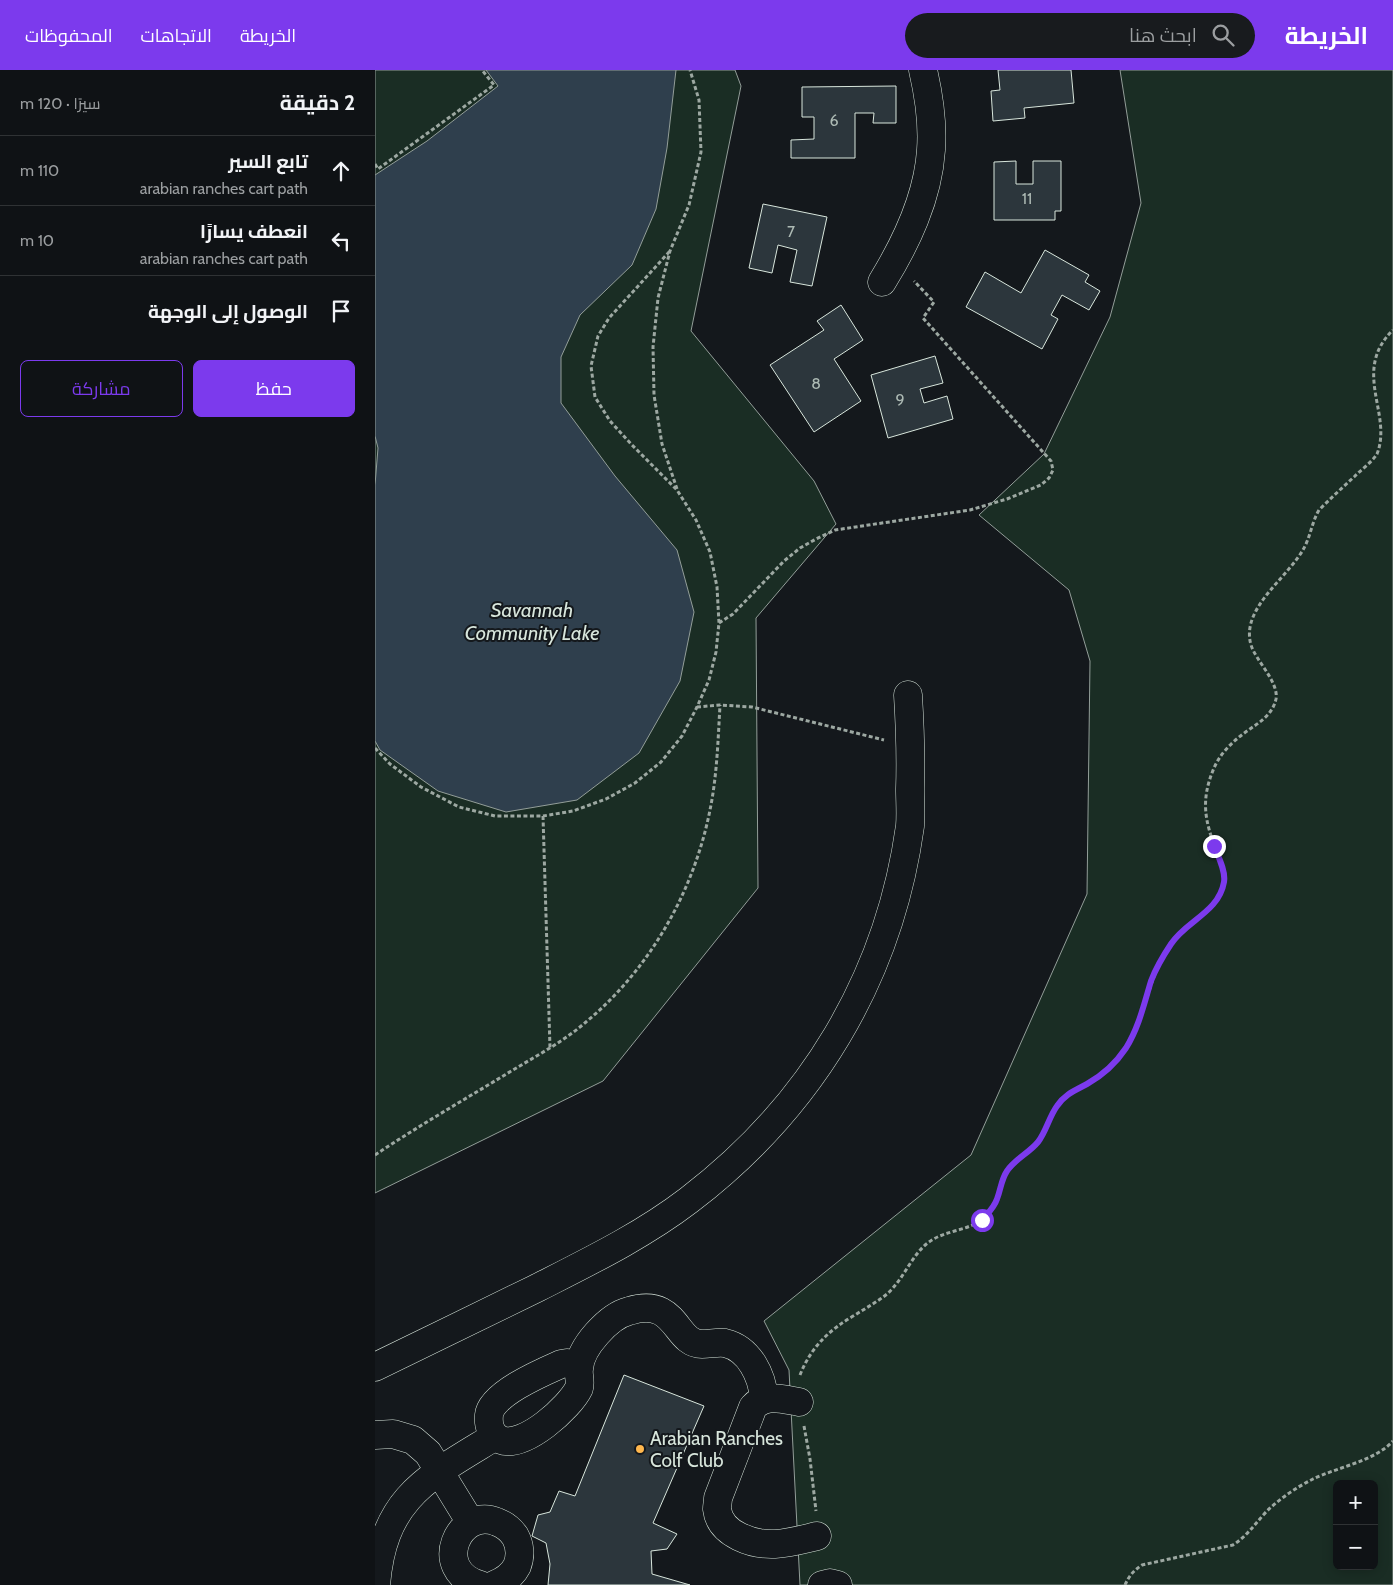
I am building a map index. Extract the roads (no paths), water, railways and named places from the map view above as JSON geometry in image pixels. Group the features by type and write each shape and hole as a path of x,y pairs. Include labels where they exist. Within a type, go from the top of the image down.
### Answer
{"street":[{"path":"888,272 916,216 923,192 931,150 931,120 923,70"},
{"path":"375,1367 596,1258 646,1229 688,1201 730,1167 769,1128 803,1087 832,1045 861,994 884,939 900,882 910,824 911,746 908,695"},
{"path":"579,1368 567,1363 561,1364 526,1380 510,1390 495,1403 489,1413 489,1425 494,1436 510,1442 518,1440 549,1421 563,1408 579,1386 579,1368 591,1340 615,1318 635,1309 655,1309 665,1313 694,1343 725,1343 734,1346 751,1361 758,1373 763,1385 764,1398"},
{"path":"799,1402 771,1397 764,1398 758,1402 750,1413 718,1498 717,1510 725,1526 744,1539 759,1543 775,1544 817,1536"},
{"path":"375,1435 393,1434 413,1440 428,1453 471,1523"},
{"path":"376,1585 378,1562 385,1535 399,1510 417,1489 439,1471 494,1436"},
{"path":"493,1520 504,1524 518,1542 520,1553 518,1564 512,1574 504,1581 479,1584 463,1576 457,1568 453,1547 460,1534 471,1523 493,1520"},
{"path":"822,1585 830,1583 838,1585"}],"water":[{"name":"Savannah Community Lake","path":"486,70 676,70 667,148 656,209 632,265 580,315 561,357 561,403 615,476 677,550 694,612 680,681 639,753 577,800 506,812 438,791 380,750 375,741 375,485 378,448 375,436 375,175 427,141 498,86"}],"place":[{"name":"Arabian Ranches Colf Club","path":"640,1449"}]}
